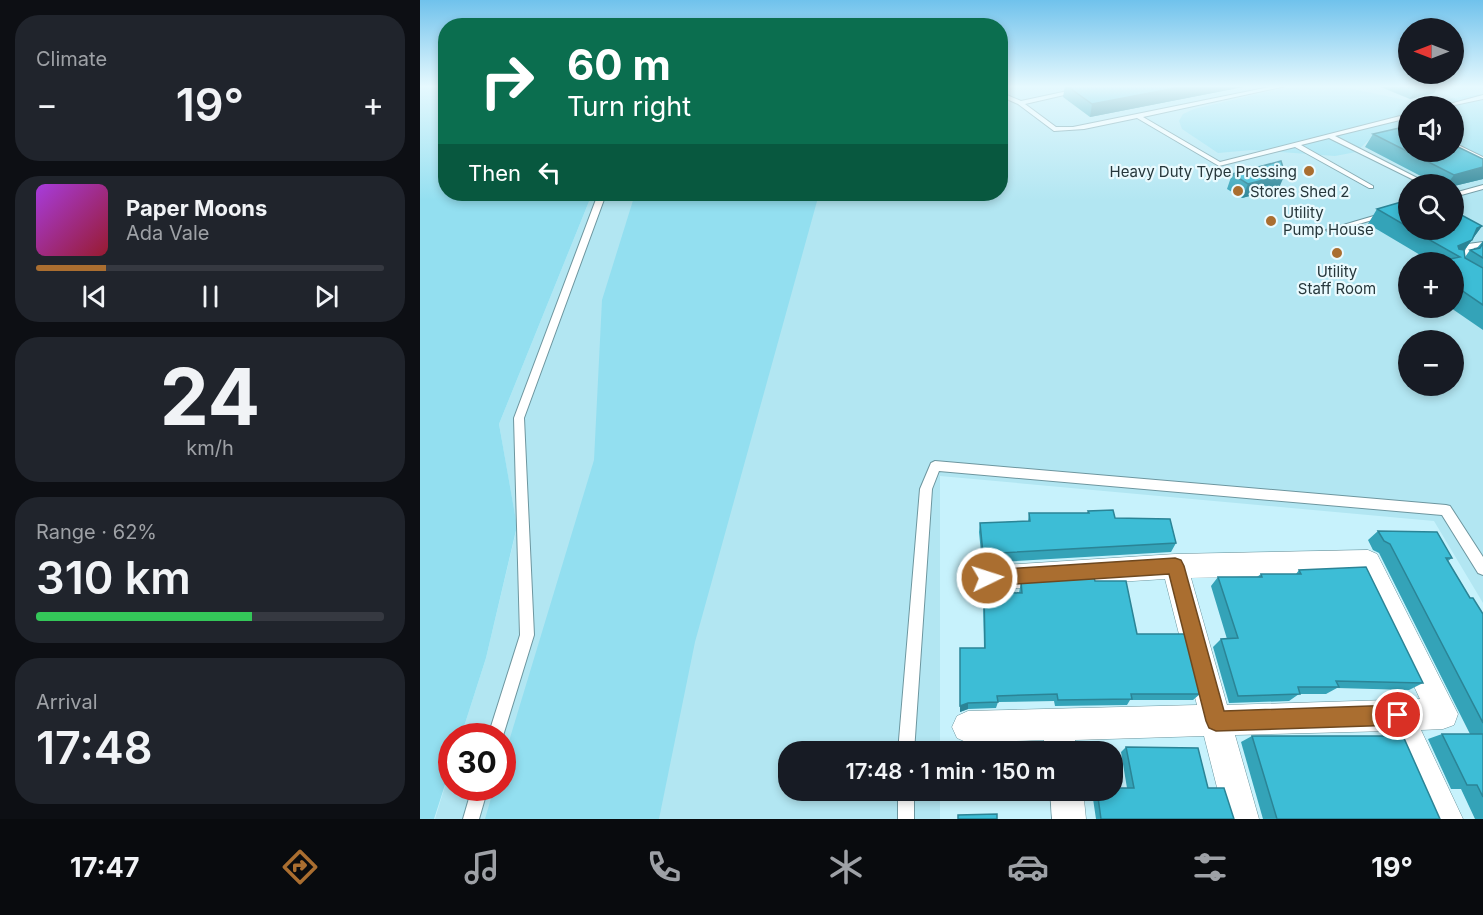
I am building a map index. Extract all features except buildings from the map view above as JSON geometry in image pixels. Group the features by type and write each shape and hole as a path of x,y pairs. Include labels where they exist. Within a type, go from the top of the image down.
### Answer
{"street":[{"path":"968,727 1060,739 1216,721 1443,714 1368,562 1175,566 987,578"},
{"path":"1175,566 1242,819"},
{"path":"1398,715 1446,819"},
{"path":"1067,801 1069,819"}],"lane":[{"path":"1048,124 1054,129 1071,129 1096,124"},
{"path":"1152,124 1220,164 1376,124"},
{"path":"1330,136 1406,174"},
{"path":"1295,144 1371,187"},
{"path":"1464,150 1483,159"},
{"path":"1464,192 1483,187"},
{"path":"500,723 527,635 519,418 599,201"},
{"path":"1330,230 1398,211"},
{"path":"1473,236 1483,242"},
{"path":"1464,259 1471,246 1483,242"},
{"path":"907,741 926,489 935,466 1446,510 1483,568"},
{"path":"471,819 476,801"},
{"path":"906,801 906,819"}],"shaded area":[{"path":"420,124 438,124 438,201 589,201 499,424 517,526 486,658 465,723 438,723 440,801 434,819 420,819"},
{"path":"1008,124 1398,124 1398,162 1464,162 1464,124 1483,124 1483,603 1434,521 940,476 940,741 778,741 778,801 940,801 940,819 435,819 440,801 516,801 516,723 465,723 486,658 517,527 499,424 589,201 1008,201"},
{"path":"1180,124 1398,124 1398,138 1372,137 1356,152 1335,156 1252,150 1218,153 1182,129"},
{"path":"1464,124 1483,124 1483,165 1464,156"},
{"path":"633,201 817,201 695,642 659,819 485,819 490,801 516,801 514,723 594,460 602,300"}],"place":[{"name":"Heavy Duty Type Pressing","path":"1309,171"},
{"name":"Stores Shed 2","path":"1238,191"},
{"name":"Utility Pump House","path":"1271,221"},
{"name":"Utility Staff Room","path":"1337,253"}],"route":[{"path":"987,578 1175,566 1216,721 1398,715"}]}
